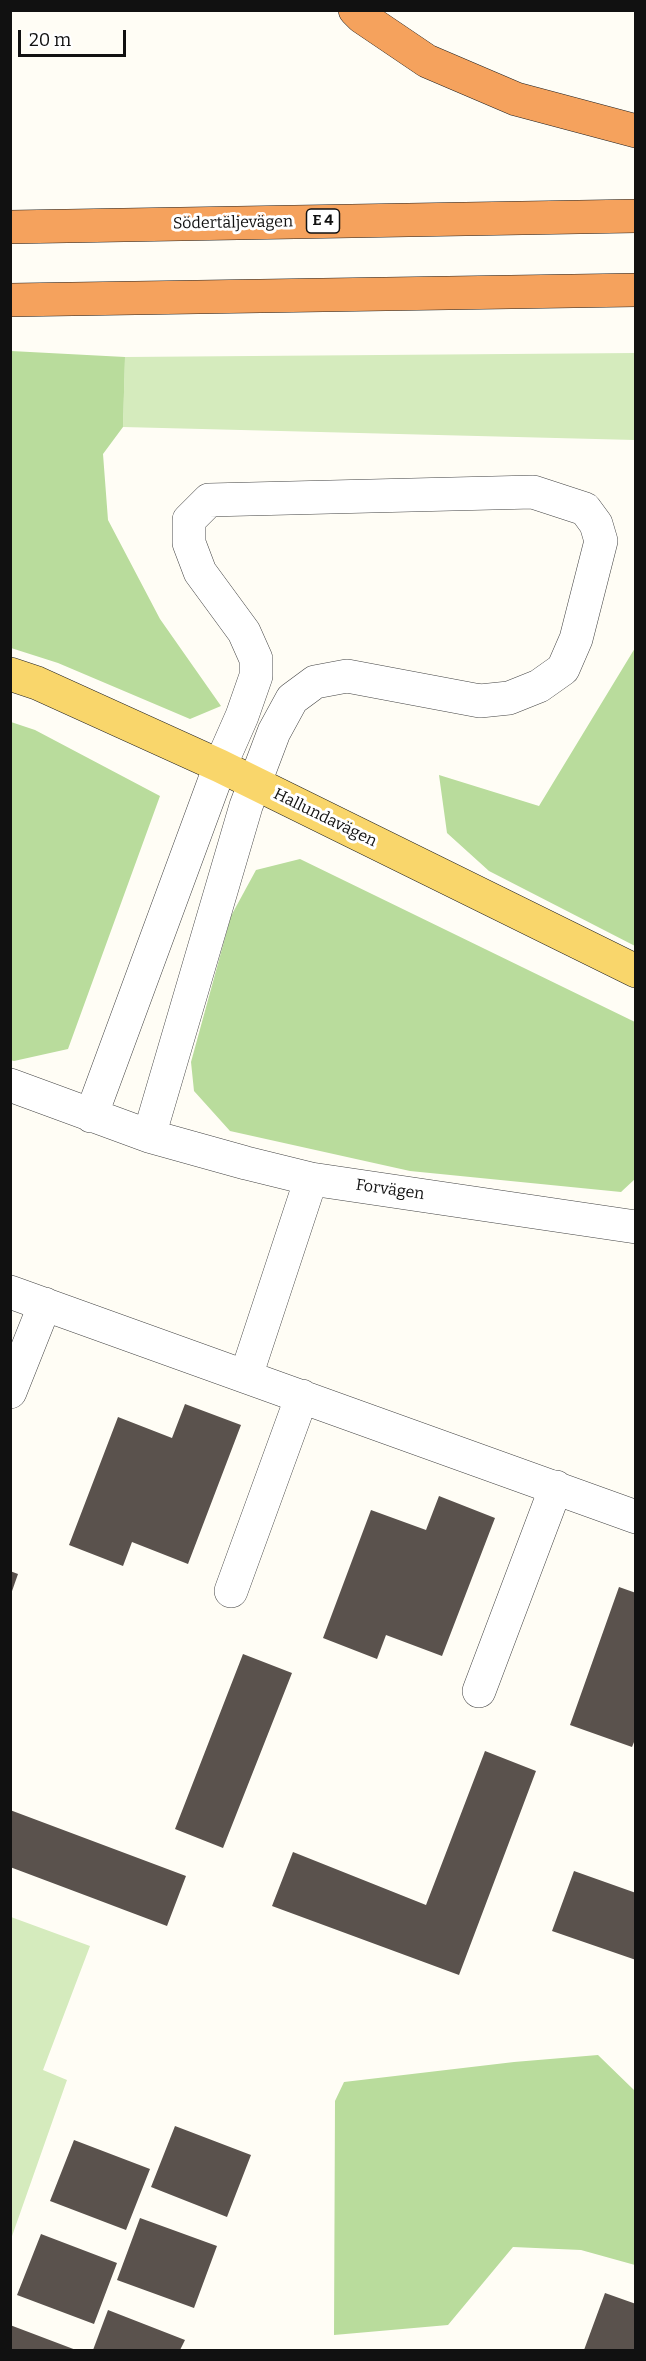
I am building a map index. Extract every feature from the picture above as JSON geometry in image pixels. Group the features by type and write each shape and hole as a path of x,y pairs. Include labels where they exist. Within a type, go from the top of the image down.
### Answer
{"highway":[{"path":"356,10 427,62 516,99 636,131"},
{"name":"Södertäljevägen","path":"10,227 636,216"},
{"path":"10,300 636,290"}],"main road":[{"name":"Hallundavägen","path":"10,674 37,683 220,766 636,971"}],"street":[{"path":"91,1116 220,766 242,716 256,676 256,659 244,632 200,572 189,543 189,520 209,500 533,492 585,509 596,524 602,542 576,639 563,669 539,686 509,699 480,701 347,676 315,682 292,699 274,732 246,806 148,1136"},
{"name":"Forvägen","path":"10,1085 148,1136 311,1179 636,1227"},
{"path":"246,1376 311,1179"},
{"path":"10,1292 636,1516"},
{"path":"10,1392 45,1304"},
{"path":"231,1591 302,1396"},
{"path":"479,1691 556,1487"}],"green space":[{"path":"11,351 125,357 123,427 103,454 108,520 160,619 221,706 190,719 58,663 11,648"},
{"path":"635,353 635,440 123,427 125,357"},
{"path":"635,648 636,946 489,871 447,833 439,775 539,806"},
{"path":"11,722 35,730 160,796 68,1049 14,1061 10,1060"},
{"path":"300,859 635,1022 635,1179 621,1192 410,1171 230,1131 194,1091 191,1062 231,916 256,870"},
{"path":"11,1917 90,1946 43,2070 67,2080 11,2239"},
{"path":"598,2055 635,2091 635,2265 581,2250 513,2247 448,2325 334,2335 335,2101 344,2082 514,2062"}],"building":[{"path":"185,1404 241,1425 188,1564 132,1542 123,1566 69,1545 118,1417 172,1438"},
{"path":"439,1496 495,1518 442,1656 386,1635 377,1659 323,1638 371,1510 426,1530"},
{"path":"10,1571 18,1574 11,1594 10,1594"},
{"path":"619,1587 636,1593 636,1737 632,1747 570,1725"},
{"path":"243,1654 292,1673 223,1848 175,1829"},
{"path":"485,1751 536,1771 459,1975 272,1906 293,1852 426,1905"},
{"path":"10,1810 186,1876 167,1926 10,1867"},
{"path":"574,1871 636,1893 636,1960 552,1931"},
{"path":"175,2126 251,2155 227,2217 151,2187"},
{"path":"74,2140 150,2169 126,2230 50,2201"},
{"path":"140,2218 217,2246 194,2308 117,2280"},
{"path":"41,2234 117,2263 94,2324 17,2295"},
{"path":"605,2293 636,2304 636,2350 584,2350"},
{"path":"108,2310 185,2340 180,2350 93,2350"},
{"path":"10,2325 76,2350 10,2350"}]}
